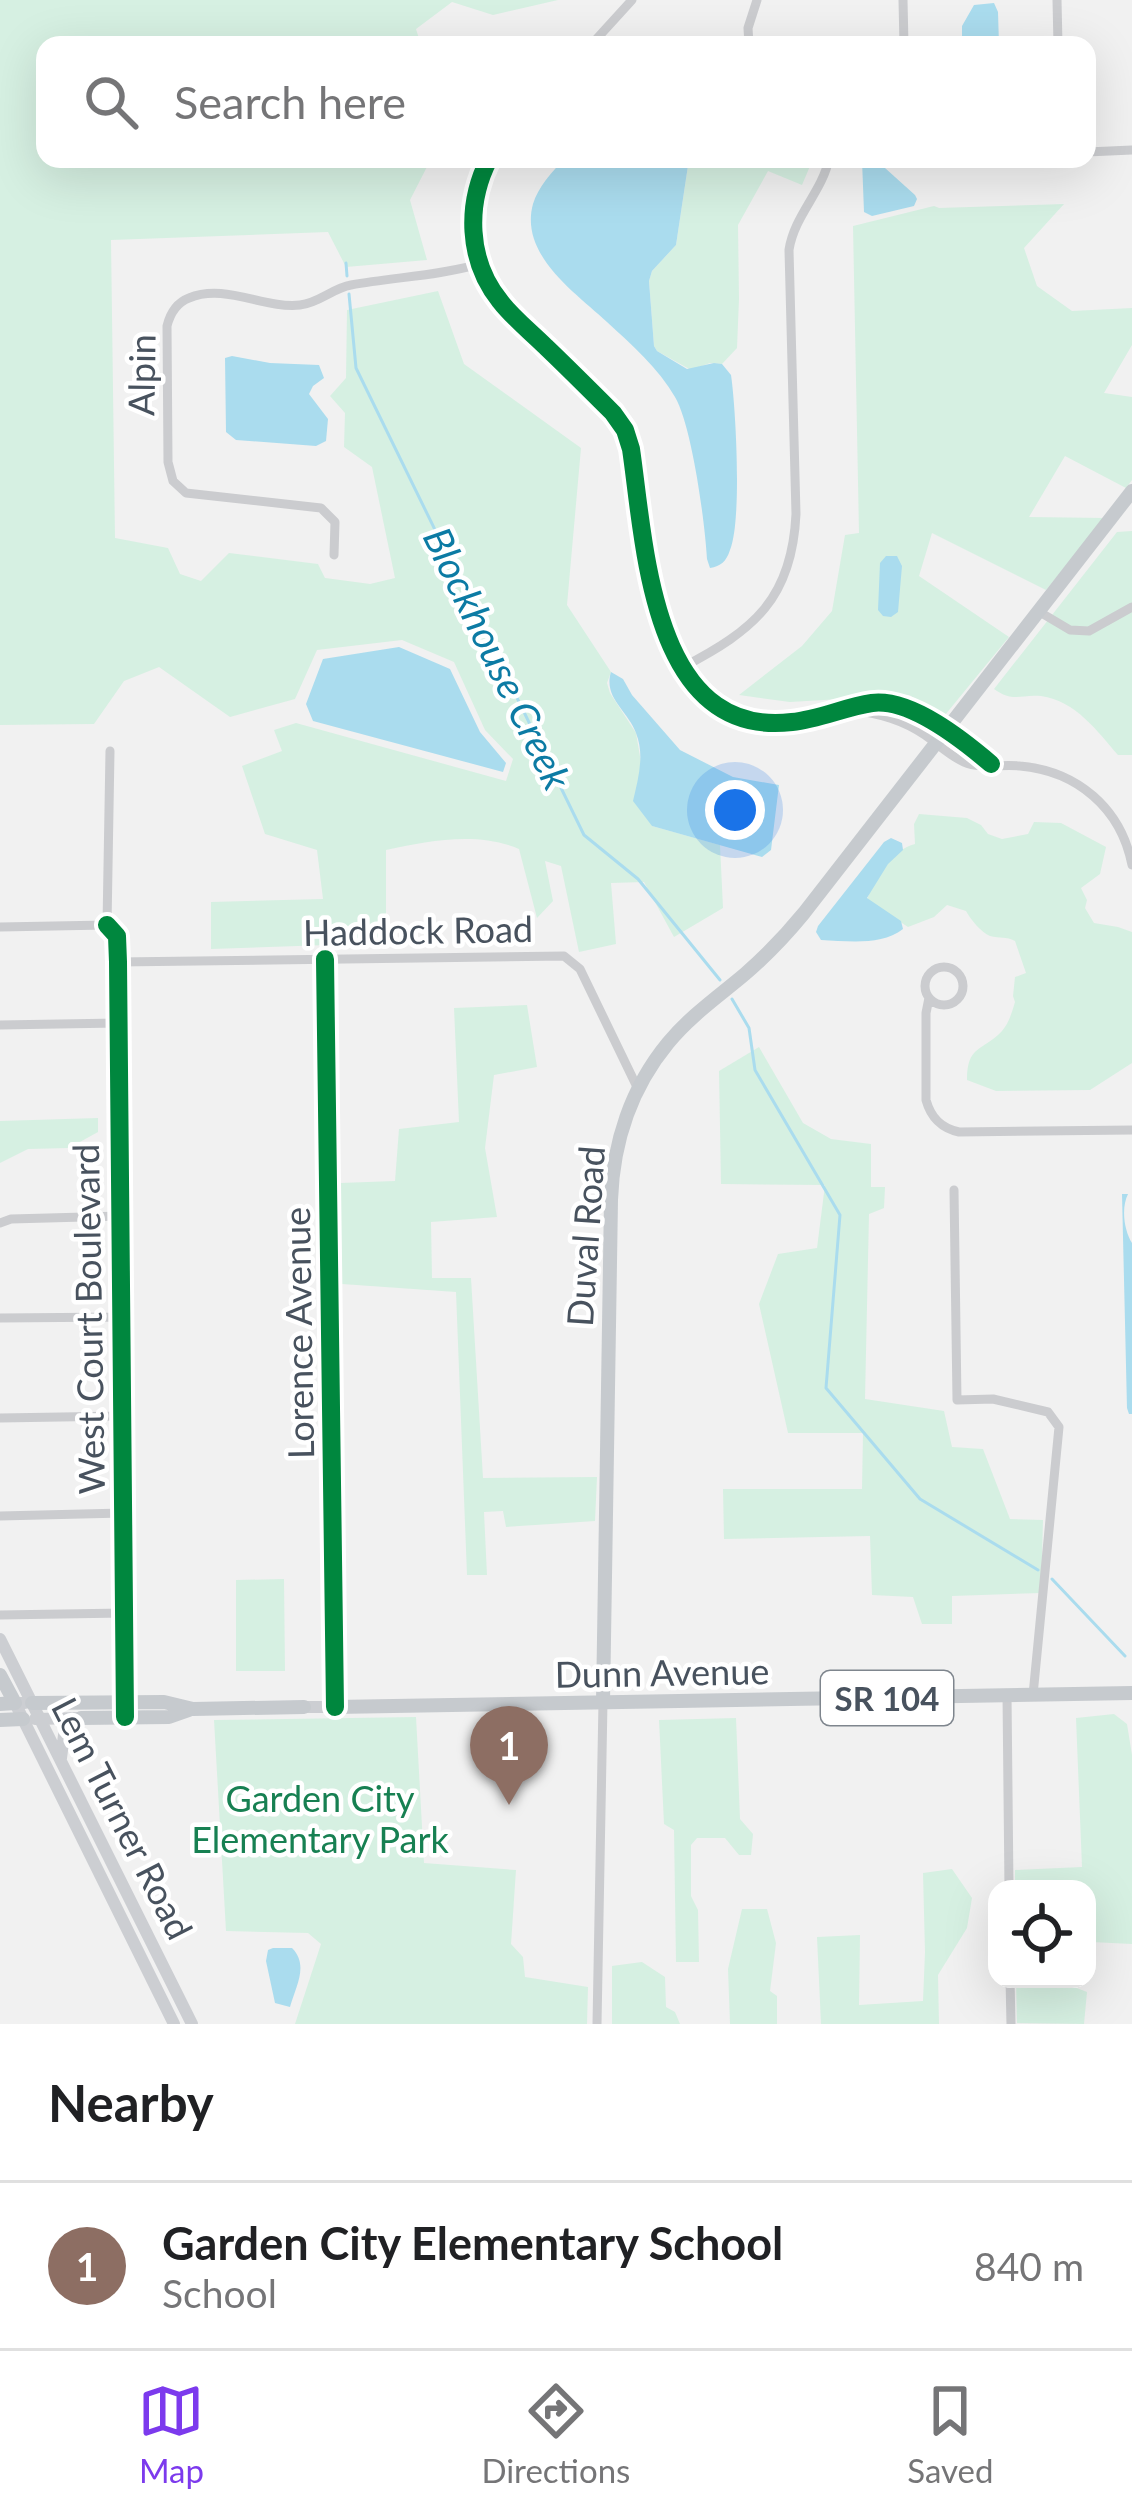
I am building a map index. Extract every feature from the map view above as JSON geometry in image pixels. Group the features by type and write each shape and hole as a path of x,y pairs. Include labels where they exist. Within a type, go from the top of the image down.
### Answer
{"main road":[{"name":"Duval Road","path":"603,1702 611,1183 622,1128 638,1089 679,1031 805,913 1132,490"},
{"name":"Lem Turner Road","path":"0,1639 192,2024"},
{"name":"Lem Turner Road","path":"0,1675 7,1704 22,1719 175,2024"},
{"name":"Dunn Avenue","path":"0,1720 81,1718 164,1702 193,1709 1132,1693"},
{"name":"Dunn Avenue","path":"7,1704 125,1710"},
{"path":"60,1759 64,1735 81,1718"},
{"path":"147,1969 162,1961"}],"street":[{"path":"599,36 632,0"},
{"path":"748,36 757,0"},
{"path":"903,0 904,36"},
{"path":"1057,0 1058,36"},
{"path":"1096,152 1132,150"},
{"path":"485,168 473,212 480,264 497,297 614,413 625,430 656,607 683,668 708,698 754,720 788,723 849,709 894,718 940,737 969,764 1041,769 1082,786 1101,802 1116,820 1132,865"},
{"path":"683,668 728,644 755,620 775,595 792,550 796,514 789,250 794,228 826,168"},
{"name":"Alpin","path":"334,555 335,522 321,508 186,493 173,481 168,462 166,326 173,302 203,295 303,305 349,285 445,274 480,264"},
{"path":"1038,611 1070,630 1089,631 1132,607"},
{"name":"West Court Boulevard","path":"110,751 107,925 117,936 118,962 125,1710"},
{"path":"0,927 107,925"},
{"name":"Haddock Road","path":"118,962 564,956 580,969 638,1089"},
{"name":"Lorence Avenue","path":"325,959 335,1707"},
{"path":"929,998 939,1005 956,1001 963,990 961,977 945,967 932,971 926,981 926,1100 941,1126 959,1132 1132,1130"},
{"path":"0,1025 118,1023"},
{"path":"954,1190 956,1400 993,1400 1048,1412 1060,1434 1033,1695"},
{"path":"0,1223 121,1216"},
{"path":"0,1318 122,1318"},
{"path":"0,1418 122,1416"},
{"path":"0,1516 123,1514"},
{"path":"0,1615 124,1613"},
{"path":"1007,1695 1009,1880"},
{"name":"Duval Road","path":"597,2024 603,1702"},
{"path":"1010,1988 1011,2024"}],"green space":[{"path":"0,0 558,0 493,15 452,2 416,29 418,36 36,36 36,168 426,168 410,200 427,260 346,267 328,232 111,240 115,538 168,548 180,574 201,581 229,553 318,564 325,578 370,584 395,578 372,467 344,447 345,413 330,396 346,378 347,310 438,291 464,364 581,448 567,605 611,672 610,693 636,733 652,826 720,845 723,908 674,937 644,882 611,883 616,944 579,952 561,866 545,861 553,901 537,918 519,849 486,840 452,839 386,850 386,943 211,949 211,902 323,899 317,850 265,834 242,766 282,751 274,730 296,723 506,781 513,759 485,730 454,662 402,640 317,650 295,699 230,717 159,667 124,681 94,724 0,725"},
{"path":"688,168 809,168 802,185 768,171 738,225 737,348 722,364 691,370 654,346 649,281 652,271 676,245"},
{"path":"1064,204 1024,248 1037,286 1072,311 1132,308 1132,345 1104,393 1132,397 1132,480 1126,488 1065,456 1029,517 1105,518 1046,590 932,533 919,576 1009,637 945,715 909,695 790,702 739,695 802,646 832,611 845,535 859,533 853,226 934,206"},
{"path":"1132,531 1132,755 1118,755 1085,718 1065,704 1041,696 1012,697 994,689 1117,532"},
{"path":"919,814 967,818 1002,839 1028,834 1034,822 1061,823 1106,847 1100,874 1081,888 1094,923 1132,932 1132,1063 1090,1090 996,1091 967,1080 973,1055 1007,1024 1015,1002 1015,977 1026,973 1015,941 987,934 966,911 947,905 934,917 908,927 867,900 885,866 915,844 914,824"},
{"path":"527,1005 537,1067 494,1075 485,1148 497,1217 431,1222 432,1278 471,1278 483,1478 597,1477 595,1521 506,1527 503,1511 484,1512 487,1575 467,1575 456,1292 342,1284 340,1183 395,1181 399,1129 459,1122 454,1008"},
{"path":"759,1047 803,1123 831,1139 871,1144 871,1187 885,1187 884,1208 869,1214 865,1399 944,1411 952,1447 983,1449 1010,1519 1043,1520 1041,1593 952,1596 952,1624 922,1624 913,1597 872,1595 870,1536 724,1539 723,1489 862,1489 863,1433 788,1433 759,1304 778,1254 817,1248 825,1185 721,1184 719,1071"},
{"path":"98,1118 98,1132 69,1148 28,1149 0,1163 0,1121"},
{"path":"284,1579 285,1671 236,1671 236,1580"},
{"path":"1114,1714 1127,1724 1132,1755 1132,1944 1096,1942 1096,1880 1015,1880 1015,1870 1082,1867 1076,1718"},
{"name":"Garden City Elementary Park","path":"416,1717 424,1863 516,1870 511,1944 523,1957 525,1977 588,1987 587,2024 295,2024 321,1944 308,1933 226,1931 214,1720"},
{"path":"736,1718 740,1819 753,1834 751,1855 739,1855 725,1838 697,1838 691,1845 699,1962 676,1962 674,1830 664,1824 659,1720"},
{"path":"952,1869 972,1898 967,1928 938,1975 939,2024 821,2024 817,1937 860,1935 859,2005 923,2001 923,1873"},
{"path":"742,1909 767,1909 776,1943 770,1991 777,1996 777,2024 730,2024 728,1969"},
{"path":"642,1962 665,1977 666,2007 675,2012 680,2024 612,2024 612,1966"},
{"path":"1016,1988 1087,1992 1084,2024 1017,2023"}],"water":[{"path":"994,3 999,36 962,36 962,26 974,5"},
{"path":"556,168 688,168 676,245 652,271 649,281 657,351 687,369 722,364 731,375 736,515 730,550 717,566 710,568 707,559 692,452 675,397 644,357 553,271 534,240 533,204"},
{"path":"862,168 885,168 917,199 914,206 872,216 864,212"},
{"path":"225,358 319,365 324,378 309,394 328,419 326,441 316,446 236,440 226,432"},
{"path":"886,556 897,556 902,566 898,612 891,617 878,610 880,563"},
{"path":"399,647 450,669 480,732 506,763 503,772 313,721 306,704 323,659"},
{"path":"611,672 623,679 680,750 733,777 779,785 771,850 762,857 652,826 633,801 639,742 613,697"},
{"path":"891,838 902,843 903,850 867,898 901,921 903,929 875,940 821,940 818,926"},
{"path":"1122,1194 1128,1194 1124,1219 1132,1243 1132,1414 1127,1408"},
{"path":"273,1948 292,1948 300,1961 290,2007 275,2003 266,1961"}],"waterway":[{"name":"Blockhouse Creek","path":"346,263 347,276"},
{"name":"Blockhouse Creek","path":"349,294 356,368 584,835 638,879 720,980"},
{"name":"Blockhouse Creek","path":"732,999 749,1028 755,1070 840,1215 826,1388 920,1499 1038,1570"},
{"name":"Blockhouse Creek","path":"1052,1579 1125,1656"}],"cycle path":[{"path":"485,168 474,213 481,268 505,307 625,430 651,582 664,628 683,668 709,700 745,719 792,722 887,703 936,723 991,764"},
{"path":"107,925 117,936 118,962 125,1717"},
{"path":"325,959 335,1707"}],"place":[{"name":"Garden City Elementary School","path":"509,1805"}]}
